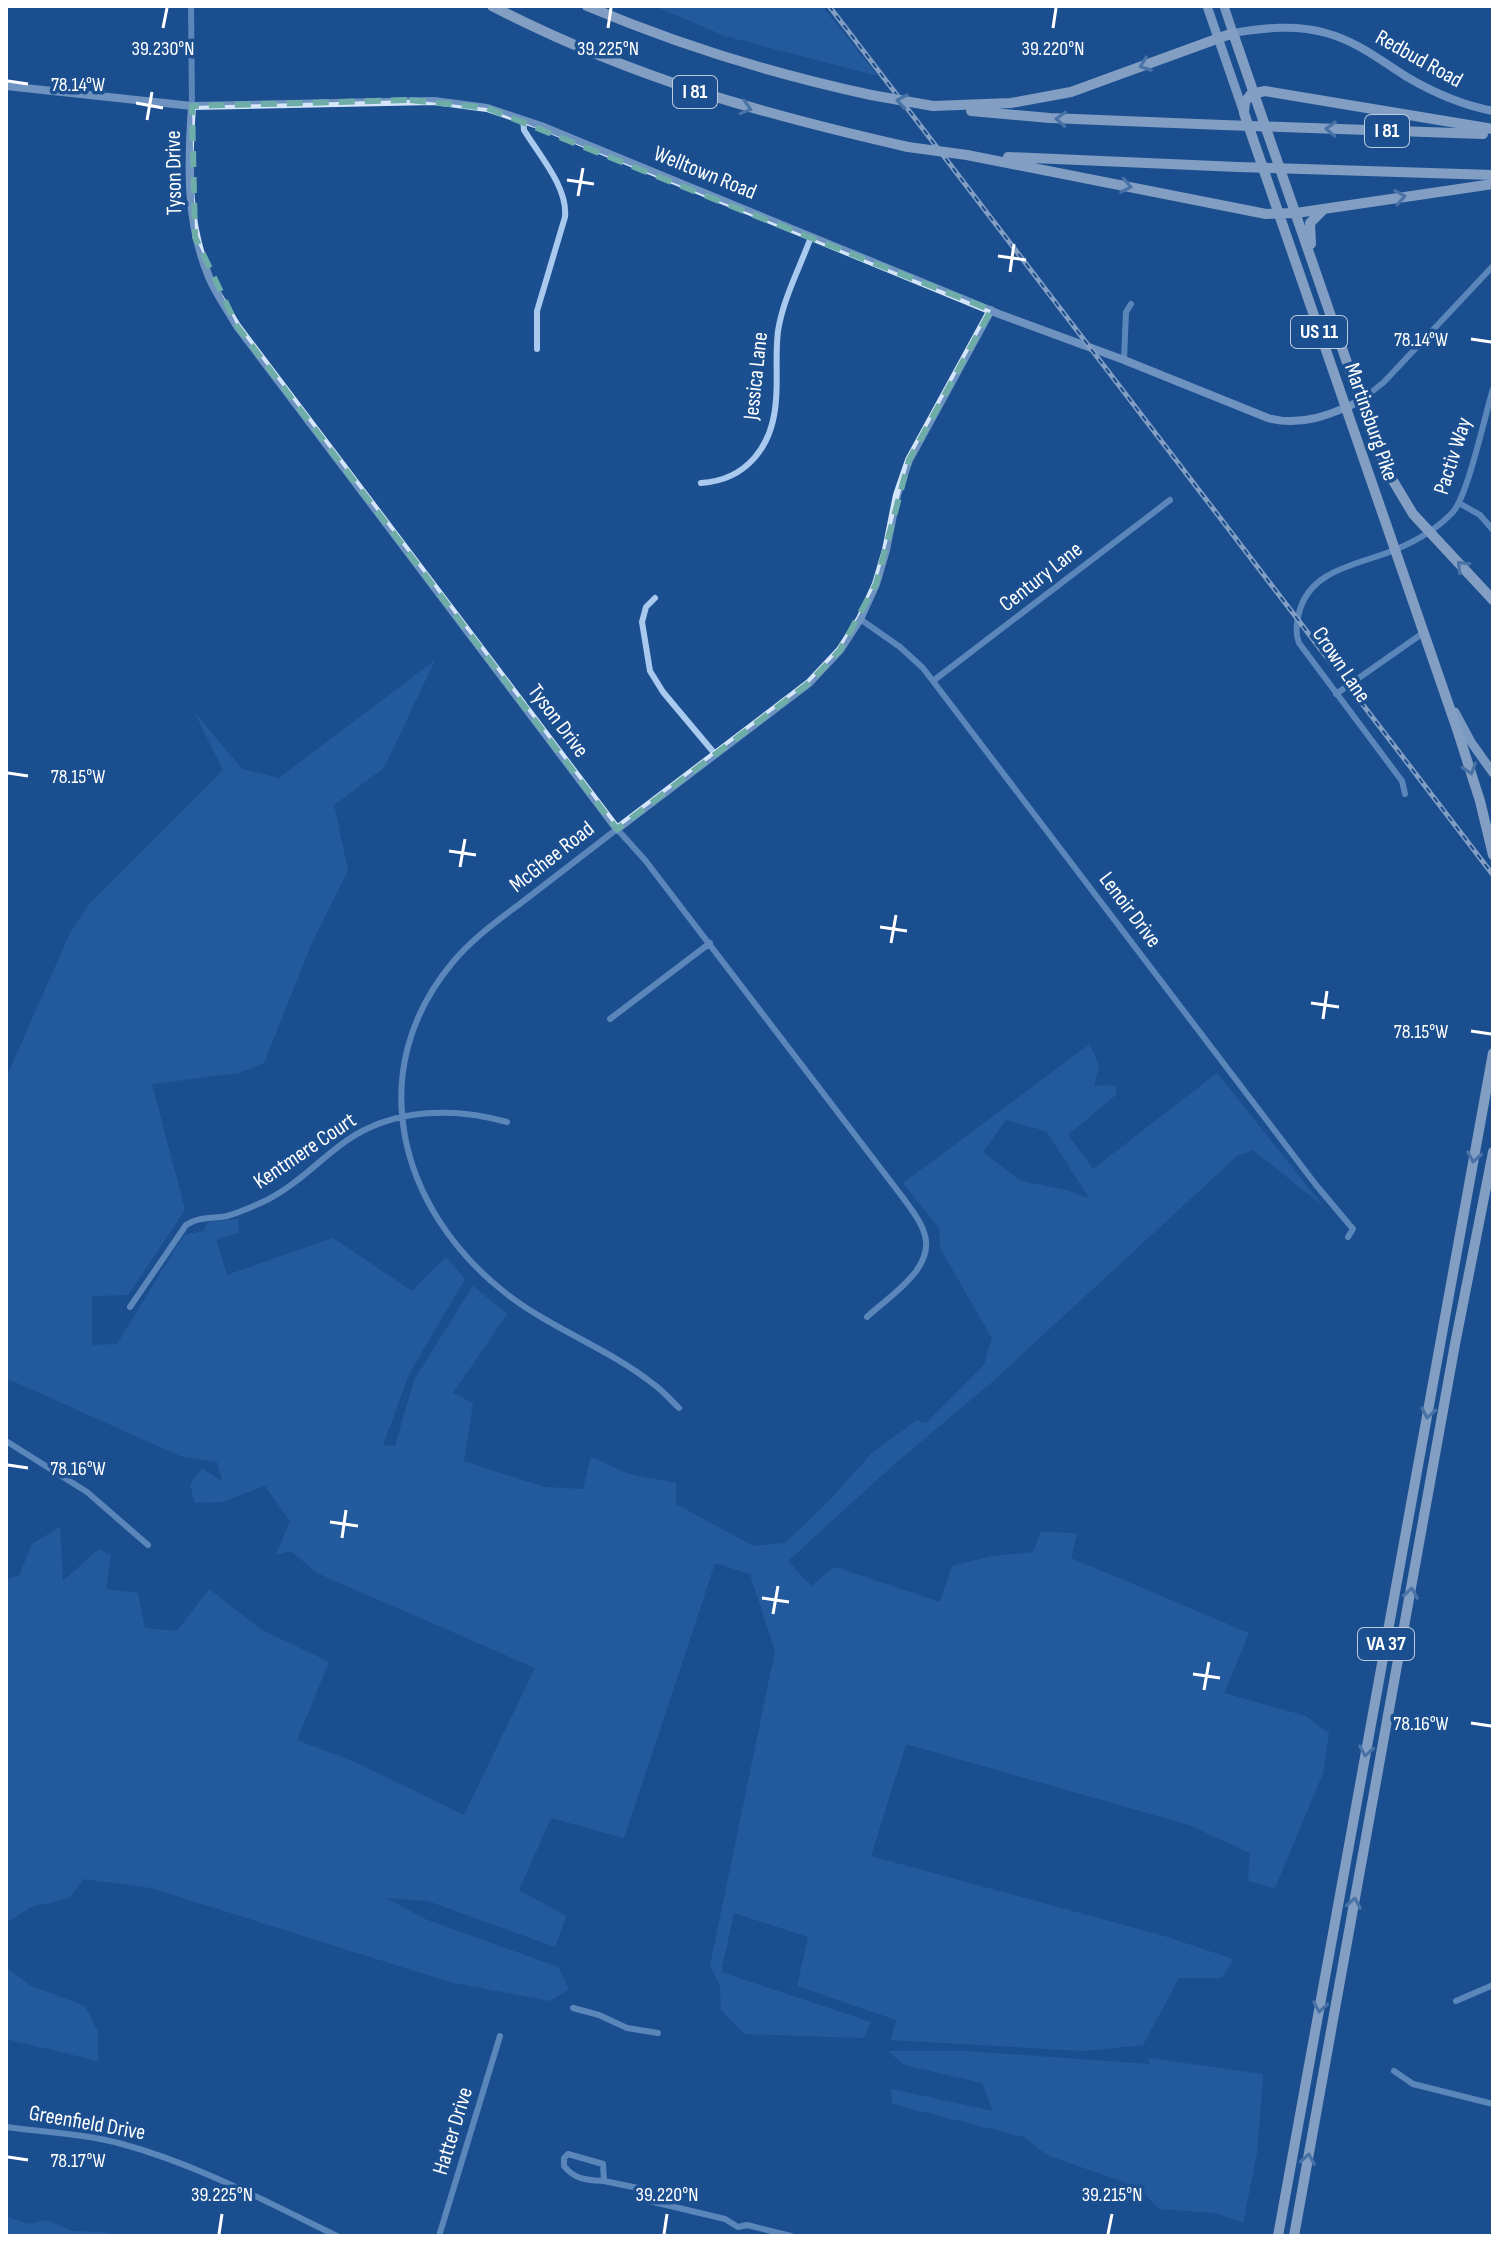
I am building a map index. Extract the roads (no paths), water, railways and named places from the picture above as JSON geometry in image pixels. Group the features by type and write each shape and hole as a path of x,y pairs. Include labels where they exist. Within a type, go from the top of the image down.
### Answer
{"highway":[{"name":"I 81","path":"492,6 595,54 677,86 796,122 908,147 967,155 1493,175"},
{"name":"I 81","path":"587,6 718,56 814,83 933,106 1030,117 1493,132"},
{"path":"933,106 1011,103 1071,92 1233,33"},
{"name":"Martinsburg Pike","path":"1233,33 1386,469 1429,533 1493,600"},
{"path":"1246,71 1260,85 1290,95"},
{"path":"1244,113 1245,102 1254,93 1265,91 1493,132"},
{"name":"Martinsburg Pike","path":"1244,113 1470,770 1493,855"},
{"path":"967,155 1278,214 1493,184"},
{"path":"1312,262 1310,223 1319,212 1328,208"},
{"path":"1251,211 1273,224 1298,271"},
{"name":"VA 37","path":"1278,2236 1493,1053"},
{"name":"VA 37","path":"1294,2236 1463,1301 1493,1152"},
{"path":"1463,1301 1493,1172"}],"main road":[{"name":"Martinsburg Pike","path":"1207,6 1244,113"},
{"name":"Martinsburg Pike","path":"1224,6 1233,33"},
{"name":"US 11","path":"1435,669 1465,732 1493,773"}],"street":[{"path":"191,6 192,106"},
{"name":"Redbud Road","path":"1233,33 1283,28 1326,33 1360,47 1447,97 1493,111"},
{"name":"Welltown Road","path":"6,86 192,106 423,100 487,108 709,193 991,310 1248,411 1279,421 1309,420 1360,401"},
{"name":"Tyson Drive","path":"192,106 189,163 195,237 210,279 237,326 617,829 710,943 904,1199 924,1231 926,1249 919,1268 867,1317"},
{"path":"523,120 524,130 562,193 566,210 537,311 537,349"},
{"name":"Jessica Lane","path":"701,483 722,480 744,470 754,460 767,435 776,400 780,323 811,237"},
{"path":"1360,401 1384,382 1493,266"},
{"path":"1124,360 1126,312 1131,304"},
{"name":"McGhee Road","path":"679,1408 653,1383 522,1306 469,1260 441,1227 425,1200 408,1153 402,1117 402,1088 410,1043 419,1016 442,975 470,943 820,673 839,651 860,619 882,564 893,510 909,460 991,310"},
{"name":"Pactiv Way","path":"1394,551 1429,533 1459,503 1493,389"},
{"name":"Century Lane","path":"933,681 1170,500"},
{"path":"1459,503 1480,515 1493,530"},
{"name":"Crown Lane","path":"1394,551 1322,578 1311,588 1300,607 1296,626 1297,639 1402,781 1405,794"},
{"path":"655,598 646,607 642,622 650,671 663,692 715,754"},
{"name":"Lenoir Drive","path":"860,619 900,647 933,681 1316,1185 1353,1229 1348,1237"},
{"path":"1336,694 1423,633"},
{"path":"610,1019 710,943"},
{"name":"Kentmere Court","path":"130,1307 186,1225 197,1219 242,1211 263,1202 299,1180 347,1140 366,1129 402,1117 455,1113 507,1122"},
{"path":"6,1441 87,1492 148,1545"},
{"path":"1456,2001 1493,1985"},
{"path":"573,2008 599,2015 627,2028 658,2033"},
{"name":"Hatter Drive","path":"439,2236 500,2036"},
{"path":"1394,2071 1413,2084 1493,2104"},
{"name":"Greenfield Drive","path":"6,2127 111,2142 141,2150 195,2170 337,2236"},
{"path":"604,2181 605,2167 601,2163 572,2154 566,2156 564,2166 583,2180 638,2188 645,2200 725,2219 735,2230 747,2225 791,2236"}],"railway":[{"path":"829,6 1493,875"}]}
